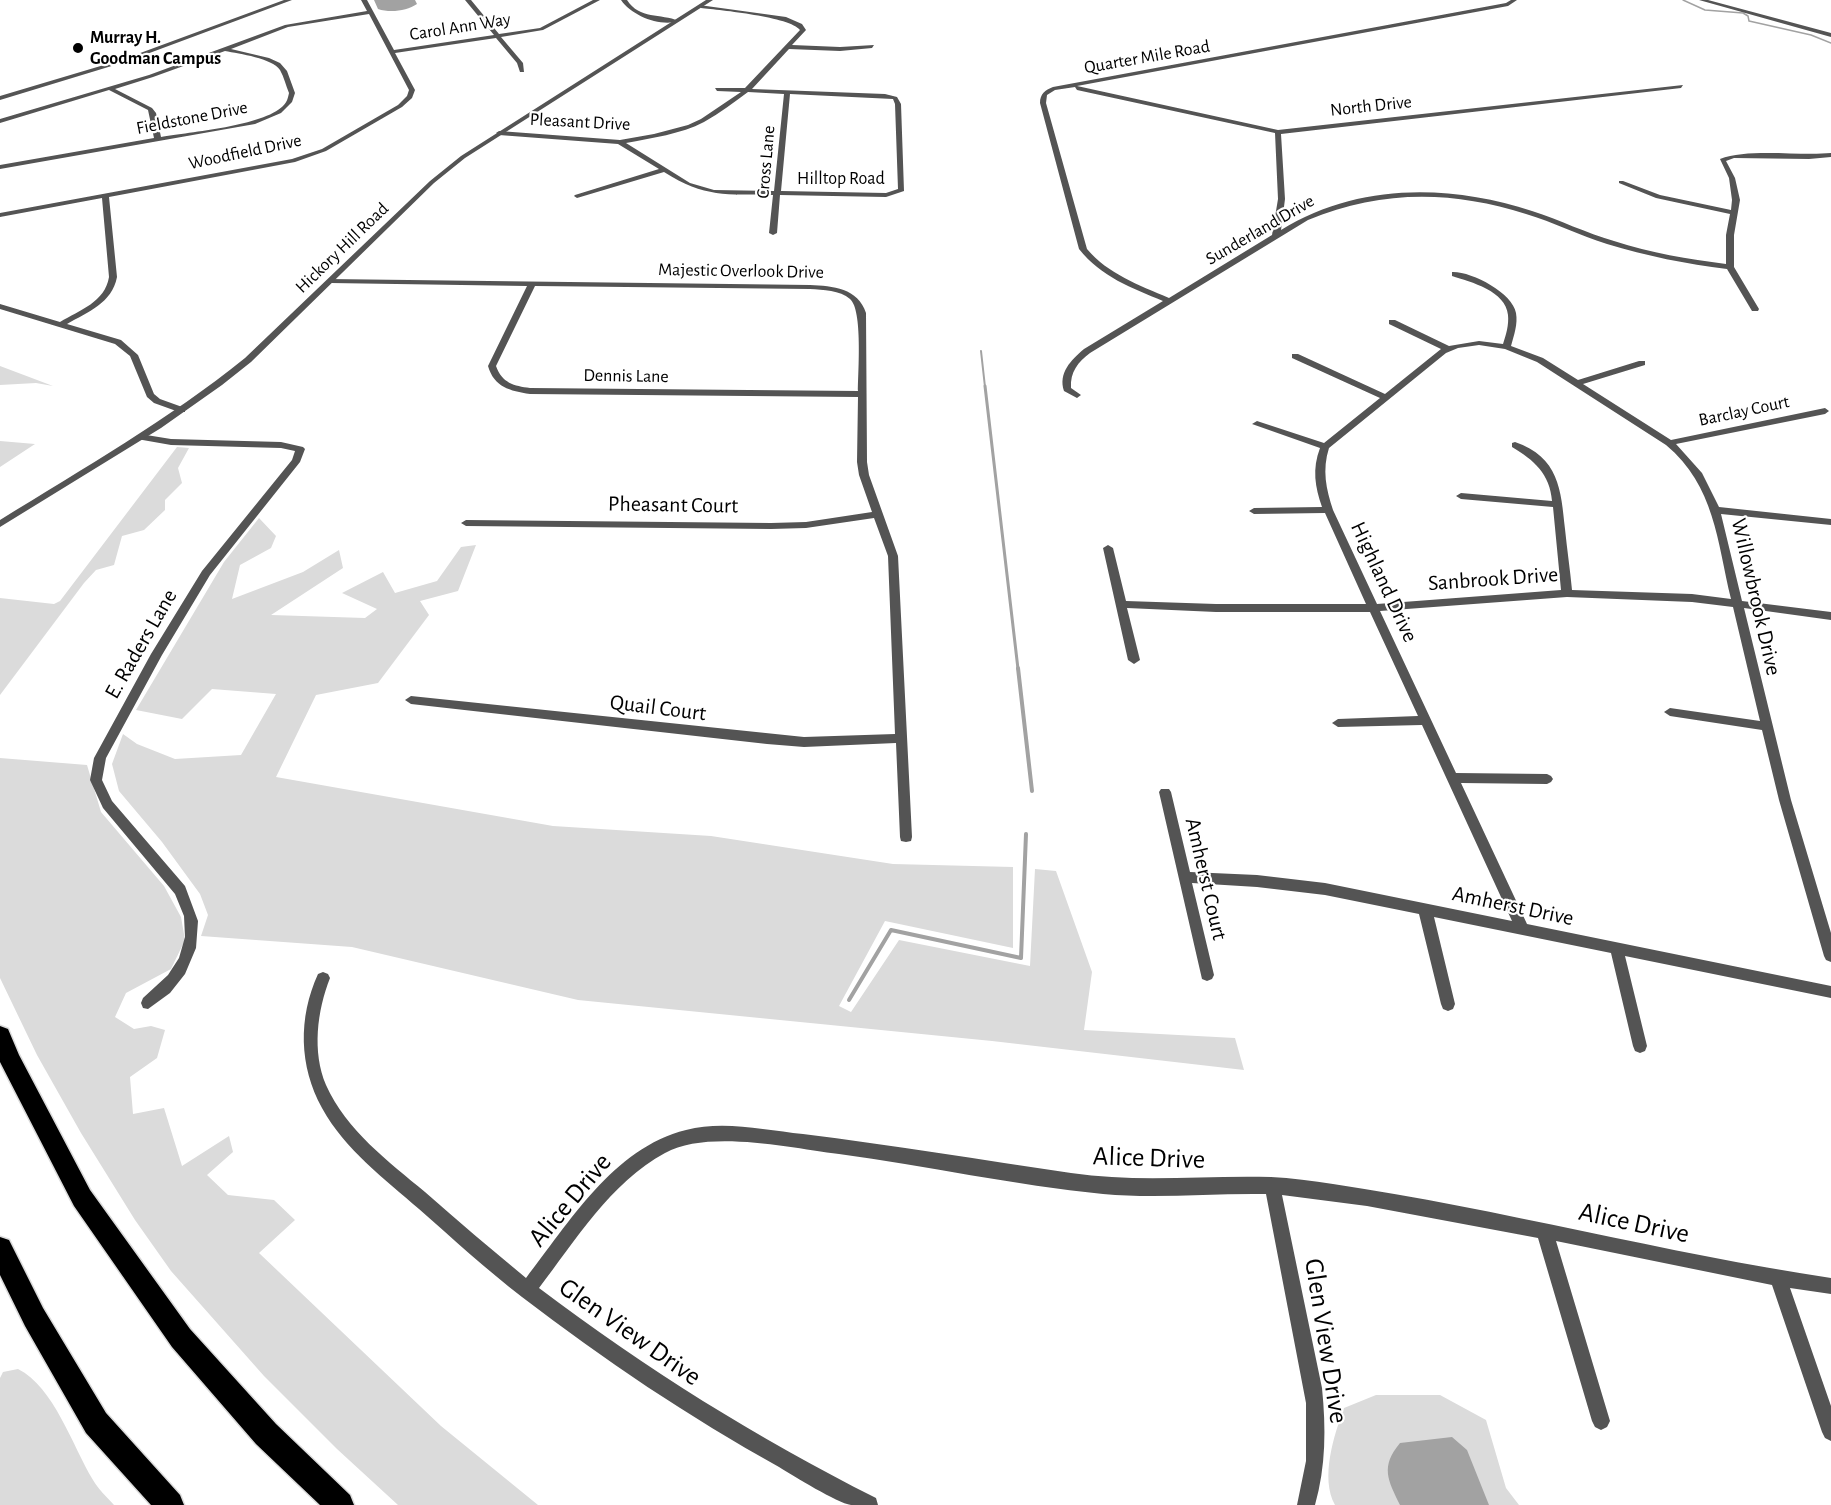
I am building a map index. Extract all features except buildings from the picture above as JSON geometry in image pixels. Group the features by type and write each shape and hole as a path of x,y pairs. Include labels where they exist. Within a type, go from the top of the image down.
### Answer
{"highway":[{"path":"0,1036 11,1062 82,1198 182,1338 266,1434 340,1505"},
{"path":"0,1249 34,1317 96,1423 170,1505"}],"street":[{"path":"0,98 126,60 289,0"},
{"name":"Woodfield Drive","path":"0,215 306,158 324,150 399,106 410,97 410,87 364,0"},
{"path":"468,0 520,63 522,71"},
{"name":"Carol Ann Way","path":"392,52 548,26 597,0"},
{"path":"624,0 635,14 676,21"},
{"name":"Hickory Hill Road","path":"0,524 220,384 248,360 441,173 499,133 710,0"},
{"name":"Quarter Mile Road","path":"1170,301 1105,270 1083,249 1043,103 1046,92 1066,86 1404,25 1508,4 1514,0"},
{"path":"1702,0 1831,35"},
{"name":"Pleasant Drive","path":"499,133 620,142 655,136 697,124 746,91 802,30 795,22 701,6"},
{"path":"0,121 111,89 294,24 371,12"},
{"path":"788,47 840,49 872,46"},
{"name":"Fieldstone Drive","path":"0,167 248,124 279,111 291,100 292,93 284,71 278,64 267,58 226,49"},
{"name":"North Drive","path":"1066,86 1278,132 1681,86"},
{"path":"111,89 150,109 153,113 158,140"},
{"name":"Hilltop Road","path":"620,142 688,184 707,190 738,194 886,195 899,192 903,188 898,104 895,98 717,89"},
{"name":"Cross Lane","path":"773,233 779,194 787,94"},
{"path":"1275,237 1281,220 1282,203 1278,132"},
{"path":"1755,309 1730,267 1728,258 1736,200 1735,187 1722,163 1724,158 1831,155"},
{"path":"578,196 666,169"},
{"path":"1622,182 1658,197 1733,213"},
{"name":"Sunderland Drive","path":"1077,395 1067,388 1066,381 1070,368 1080,356 1305,218 1342,203 1393,195 1440,194 1506,205 1626,247 1672,258 1730,267"},
{"path":"60,325 91,307 112,288 113,277 105,196"},
{"path":"1257,424 1325,447 1448,349 1471,344 1507,347 1512,315 1508,303 1475,280 1455,274"},
{"name":"Majestic Overlook Drive","path":"331,280 810,287 840,291 853,297 861,307 863,469 893,556 906,837"},
{"name":"Dennis Lane","path":"532,284 492,366 497,378 508,387 530,391 862,394"},
{"path":"0,306 118,342 134,355 150,395 157,401 182,410"},
{"path":"1392,322 1448,349"},
{"name":"Willowbrook Drive","path":"1507,347 1540,360 1578,383 1669,443 1700,474 1715,510 1785,800 1831,956"},
{"path":"1295,356 1385,397"},
{"path":"1578,383 1642,363"},
{"name":"Barclay Court","path":"1669,443 1826,411"},
{"name":"E. Raders Lane","path":"140,437 171,442 281,445 300,449 297,460 206,573 112,732 100,758 96,780 107,804 180,890 188,907 192,926 189,949 180,970 162,993 148,1003"},
{"path":"1515,445 1547,467 1552,476 1558,504 1568,593"},
{"name":"Highland Drive","path":"1325,447 1319,462 1318,477 1329,510 1522,928"},
{"path":"1461,495 1558,504"},
{"path":"1254,510 1329,510"},
{"path":"1715,510 1831,522"},
{"name":"Pheasant Court","path":"465,523 771,526 807,525 879,514"},
{"path":"1108,548 1134,660"},
{"name":"Sanbrook Drive","path":"1122,604 1216,608 1375,608 1568,593 1692,598 1831,616"},
{"name":"Quail Court","path":"411,700 767,740 804,742 902,738"},
{"path":"1671,712 1767,726"},
{"path":"1338,723 1427,720"},
{"path":"1454,778 1547,779"},
{"name":"Amherst Court","path":"1164,792 1207,975"},
{"name":"Amherst Drive","path":"1184,877 1285,884 1522,928 1617,950 1831,992"},
{"path":"1425,909 1448,1004"},
{"path":"1617,950 1640,1046"},
{"name":"Glen View Drive","path":"323,978 315,1005 311,1041 312,1056 320,1087 337,1118 378,1162 476,1251 527,1292 620,1360 708,1417 817,1479 869,1505"},
{"name":"Alice Drive","path":"527,1292 594,1206 624,1172 660,1146 682,1138 706,1134 729,1134 880,1151 1121,1187 1272,1185 1330,1192 1544,1230 1778,1279 1831,1286"},
{"name":"Glen View Drive","path":"1272,1185 1317,1418 1317,1458 1306,1505"},
{"path":"1544,1230 1601,1422"},
{"path":"1778,1279 1831,1432"}],"shaded area":[{"path":"374,0 415,0 417,4 403,10 388,11 378,9"},
{"path":"0,366 53,386 36,383 0,385"},
{"path":"0,441 35,444 0,467"},
{"path":"177,447 189,448 178,468 182,483 165,500 165,510 144,530 122,536 114,565 96,570 84,583 0,695 0,598 54,604 60,601"},
{"path":"259,518 276,536 271,548 240,565 232,599 303,572 339,550 343,568 271,615 365,618 377,609 342,593 383,572 395,593 437,581 461,547 476,545 458,591 420,601 429,615 378,683 316,695 276,777 553,826 711,836 893,864 1013,867 1013,948 885,921 839,1006 851,1012 899,940 1030,966 1035,869 1056,871 1092,972 1084,1030 1235,1038 1244,1070 992,1041 578,1000 352,947 201,936 208,915 200,894 162,842 119,791 112,764 123,734 137,744 175,759 241,755 276,694 212,689 182,719 136,710 224,562"},
{"path":"0,758 87,765 101,812 164,886 181,917 185,940 171,969 126,993 115,1017 134,1029 151,1026 165,1030 157,1058 130,1077 133,1114 164,1108 182,1166 229,1136 233,1152 207,1175 228,1195 274,1200 295,1220 259,1253 441,1426 538,1505 398,1505 337,1449 264,1376 171,1271 135,1220 81,1133 37,1055 0,978"},
{"path":"18,1369 42,1389 52,1403 93,1480 114,1505 0,1505 0,1378 3,1372"},
{"path":"1376,1395 1440,1395 1486,1420 1506,1488 1519,1505 1335,1505 1329,1482 1330,1457 1344,1408"},
{"path":"1452,1437 1467,1450 1489,1505 1400,1505 1389,1481 1388,1467 1400,1443"}],"waterway":[{"path":"1683,0 1705,10 1743,13 1748,16 1749,21 1811,35 1831,43"},
{"path":"981,351 985,387"},
{"path":"985,386 1018,669"},
{"path":"1018,668 1032,791"},
{"path":"849,1000 891,930 1021,958 1026,834"}],"place":[{"name":"Murray H. Goodman Campus","path":"78,48"}]}
